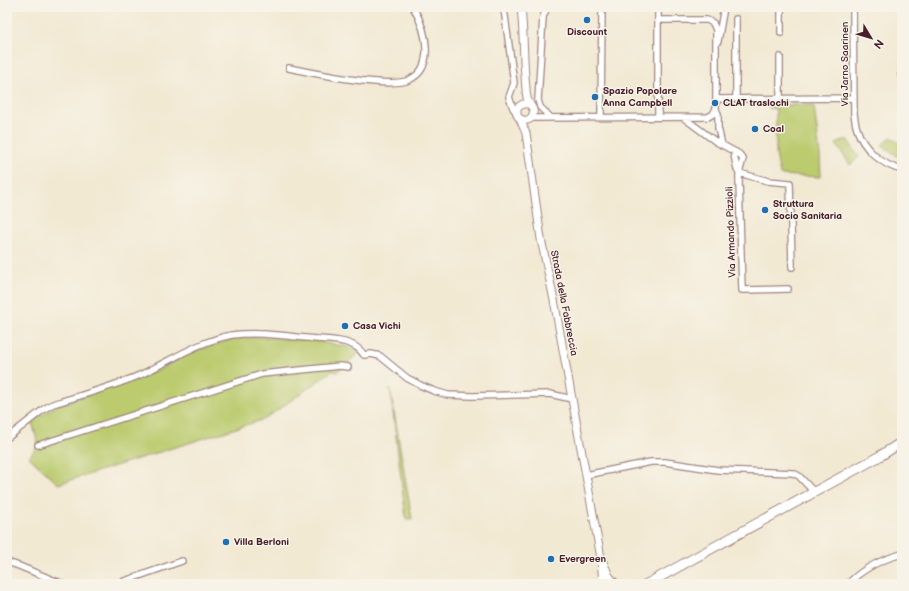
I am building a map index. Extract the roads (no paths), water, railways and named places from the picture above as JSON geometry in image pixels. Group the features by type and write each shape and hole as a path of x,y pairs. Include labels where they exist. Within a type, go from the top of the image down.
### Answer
{"main road":[{"path":"647,584 880,456 902,442"},
{"path":"660,584 691,559"}],"street":[{"path":"289,68 338,78 387,82 408,81 417,76 422,69 425,61 426,50 421,24 412,7"},
{"path":"503,7 514,83 509,101 522,106"},
{"name":"Strada della Fabbreccia","path":"521,7 526,90 520,119 526,133 541,239 554,300 601,558 603,584"},
{"path":"547,7 543,17 538,100 540,107 550,118"},
{"path":"602,7 602,116"},
{"path":"658,7 658,117"},
{"path":"716,53 723,20 724,7"},
{"path":"781,7 781,33"},
{"name":"Via Jarno Saarinen","path":"853,7 854,114 857,130 864,144 876,157 891,168 902,170"},
{"path":"736,19 736,98"},
{"path":"658,20 706,20 713,23 716,30 716,109 722,145"},
{"path":"780,57 780,98"},
{"path":"716,99 854,98"},
{"name":"Strada della Fabbreccia","path":"522,106 534,111 526,133"},
{"path":"520,119 525,121 530,119 602,116 708,117 713,114 716,109"},
{"name":"Via Armando Pizzioli","path":"684,117 722,145 736,152 743,159 739,174 742,290 788,289"},
{"path":"739,174 768,181 790,183 792,267"},
{"path":"7,438 54,404 125,381 218,338 244,334 331,340 350,344 358,347 364,355 371,354 380,356 407,378 420,386 434,392 448,395 472,396 550,394 572,399"},
{"path":"38,445 262,374 340,366 348,367"},
{"path":"586,475 651,462 665,462 718,470 793,473 799,476 814,492"},
{"path":"848,584 852,579 868,568 902,554"},
{"name":"Strada della Fabbreccia","path":"601,558 609,576 616,584"},
{"path":"116,584 182,561"},
{"path":"7,562 63,584"}],"place":[{"name":"Discount","path":"587,20"},
{"name":"Spazio Popolare Anna Campbell","path":"595,97"},
{"name":"CLAT traslochi","path":"715,103"},
{"name":"Coal","path":"755,129"},
{"name":"Struttura Socio Sanitaria","path":"765,210"},
{"name":"Casa Vichi","path":"345,326"},
{"name":"Villa Berloni","path":"226,542"},
{"name":"Evergreen","path":"551,559"}]}
